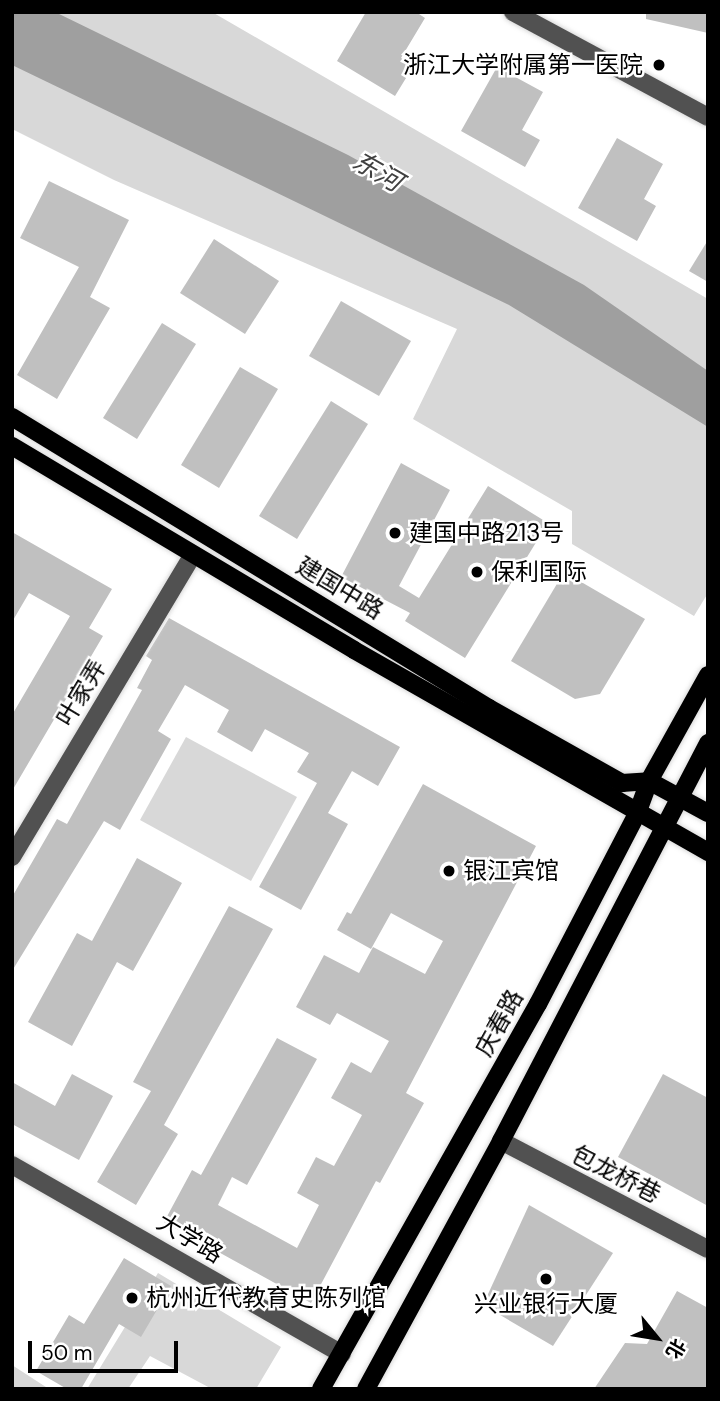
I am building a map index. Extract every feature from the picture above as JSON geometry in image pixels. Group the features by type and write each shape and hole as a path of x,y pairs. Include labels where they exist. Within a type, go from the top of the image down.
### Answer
{"main road":[{"name":"建国中路","path":"12,417 489,708 622,783 649,781"},
{"name":"建国中路","path":"12,446 193,555 637,814 708,852"},
{"name":"庆春路","path":"321,1389 532,1015 637,814 649,781 708,674"},
{"path":"366,1389 501,1141 708,743"},
{"path":"649,781 708,813"}],"street":[{"path":"513,12 708,117"},
{"name":"叶家弄","path":"12,857 193,555"},
{"name":"包龙桥巷","path":"501,1141 708,1249"},
{"name":"大学路","path":"12,1165 342,1354"}],"shaded area":[{"path":"12,12 212,12 708,299 708,593 694,616 572,544 572,511 413,419 457,329 114,180 12,129"},
{"path":"186,737 297,797 251,881 140,820"},
{"path":"158,1273 281,1347 256,1389 212,1389 150,1356 128,1389 87,1389"},
{"path":"12,1365 49,1389 12,1389"}],"water":[{"name":"东河","path":"12,12 55,12 348,155 584,285 708,371 708,427 509,305 12,65"}],"building":[{"path":"366,12 416,12 425,18 401,58 414,65 395,96 337,61"},
{"path":"646,12 708,12 708,33 646,19"},
{"path":"497,67 543,92 522,130 540,140 525,167 461,131"},
{"path":"617,138 663,164 644,199 656,206 637,241 578,208"},
{"path":"49,181 129,220 90,297 110,308 57,399 17,375 79,267 20,238"},
{"path":"214,239 279,281 245,334 180,293"},
{"path":"708,240 708,282 689,271"},
{"path":"341,301 411,341 379,396 309,356"},
{"path":"162,323 196,344 137,439 103,418"},
{"path":"240,367 278,389 219,488 181,465"},
{"path":"331,401 368,424 297,539 259,516"},
{"path":"401,463 450,490 399,586 419,598 488,486 548,523 465,658 405,621 410,613 341,577"},
{"path":"12,532 112,589 89,628 103,636 12,791 12,715 70,616 29,593 12,622"},
{"path":"564,572 645,619 600,694 575,699 511,661"},
{"path":"169,618 400,747 378,786 352,771 328,813 348,824 301,910 259,887 317,783 297,772 309,753 265,729 252,752 217,732 229,710 185,685 158,731 171,739 120,830 104,821 12,971 12,897 57,819 67,824 142,690 137,688 152,660 146,656"},
{"path":"423,784 536,846 406,1093 424,1103 380,1183 376,1181 311,1303 164,1222 192,1170 201,1175 277,1038 317,1059 247,1185 232,1177 218,1205 297,1248 319,1205 297,1193 316,1157 334,1166 362,1115 331,1098 351,1062 371,1073 389,1041 337,1013 330,1025 296,1007 324,955 359,973 373,947 425,974 443,941 391,913 371,949 337,930 347,912 351,914"},
{"path":"137,858 182,883 133,971 117,962 72,1046 28,1022 77,933 92,941"},
{"path":"229,906 273,929 164,1125 178,1134 136,1205 97,1182 151,1091 133,1082"},
{"path":"72,1074 113,1096 79,1160 12,1124 12,1082 55,1106"},
{"path":"663,1074 708,1098 708,1206 618,1157"},
{"name":"兴业银行大厦","path":"529,1205 613,1253 553,1346 483,1305"},
{"path":"124,1258 171,1286 141,1337 119,1324 81,1389 67,1389 36,1371 69,1315 84,1324"},
{"path":"677,1291 708,1308 708,1389 594,1389 625,1343 647,1344"}],"place":[{"name":"浙江大学附属第一医院","path":"659,65"},
{"name":"建国中路213号","path":"395,533"},
{"name":"保利国际","path":"477,572"},
{"name":"银江宾馆","path":"449,871"},
{"name":"兴业银行大厦","path":"546,1279"},
{"name":"杭州近代教育史陈列馆","path":"132,1298"}]}
